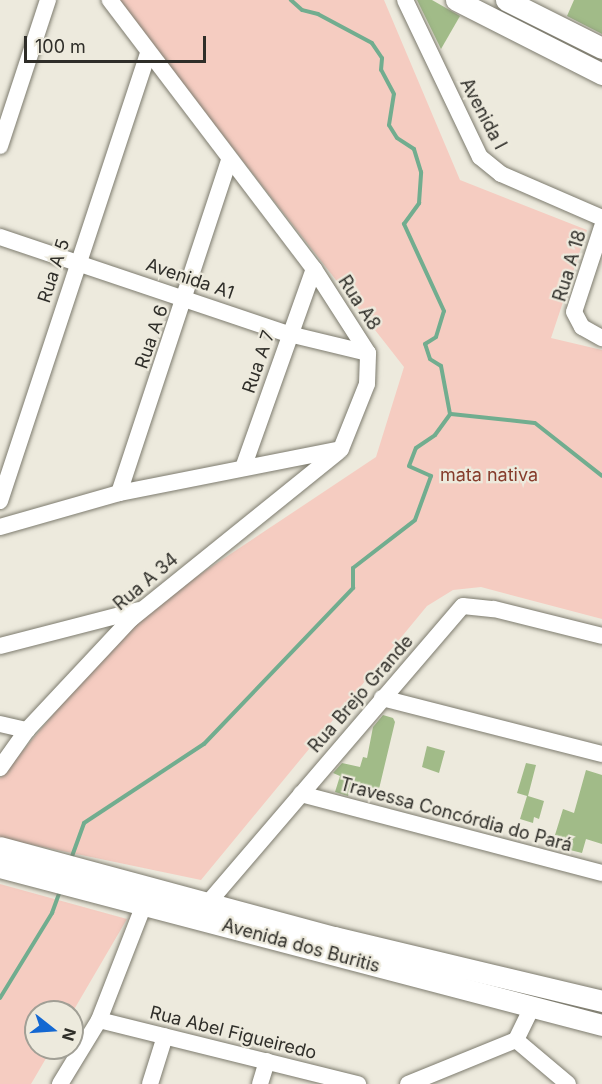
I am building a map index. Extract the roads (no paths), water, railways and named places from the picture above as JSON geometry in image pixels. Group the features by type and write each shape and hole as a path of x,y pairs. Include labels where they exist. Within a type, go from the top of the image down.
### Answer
{"main road":[{"path":"456,0 602,74"},
{"path":"506,0 602,48"},
{"name":"Avenida dos Buritis","path":"0,847 65,875"},
{"name":"Avenida dos Buritis","path":"0,867 65,875 205,911 602,1001"},
{"name":"Avenida dos Buritis","path":"205,911 532,1007 602,1025"}],"street":[{"path":"0,146 48,0"},
{"name":"Rua A8","path":"110,0 229,160 314,269 369,353 367,384 341,449"},
{"name":"Avenida I","path":"405,0 480,157 501,174 602,219"},
{"name":"Rua A 5","path":"0,501 77,261 148,53"},
{"name":"Rua A 6","path":"119,493 187,297 229,160"},
{"name":"Rua A 18","path":"602,227 574,312 582,327 602,338"},
{"name":"Avenida A1","path":"0,237 187,297 289,334 369,353"},
{"name":"Rua A 7","path":"243,468 314,269"},
{"path":"0,527 119,493 341,449"},
{"name":"Rua A 34","path":"0,768 27,730 141,609 341,449"},
{"name":"Rua Brejo Grande","path":"205,911 382,698 464,606 494,609 602,636"},
{"path":"0,646 141,609"},
{"path":"382,698 602,754"},
{"path":"0,724 27,730"},
{"name":"Travessa Concórdia do Pará","path":"301,794 602,873"},
{"path":"60,1084 99,1020 147,896"},
{"path":"408,1084 516,1040 532,1007"},
{"name":"Rua Abel Figueiredo","path":"99,1020 358,1084"},
{"path":"150,1084 165,1036"},
{"path":"516,1040 568,1084"},
{"path":"260,1084 267,1061"}],"waterway":[{"path":"71,859 84,823 204,744 353,588 353,568 415,520 431,476 409,466 416,448 435,435 450,414 441,366 430,359 425,344 436,337 444,311 404,224 419,203 421,172 414,149 397,138 389,125 394,94 381,70 382,58 372,43 318,14 302,10 291,0"},
{"path":"451,414 535,423 602,476"},
{"path":"0,998 52,913 61,888"}],"park label":[{"name":"mata nativa","path":"489,475"}]}
